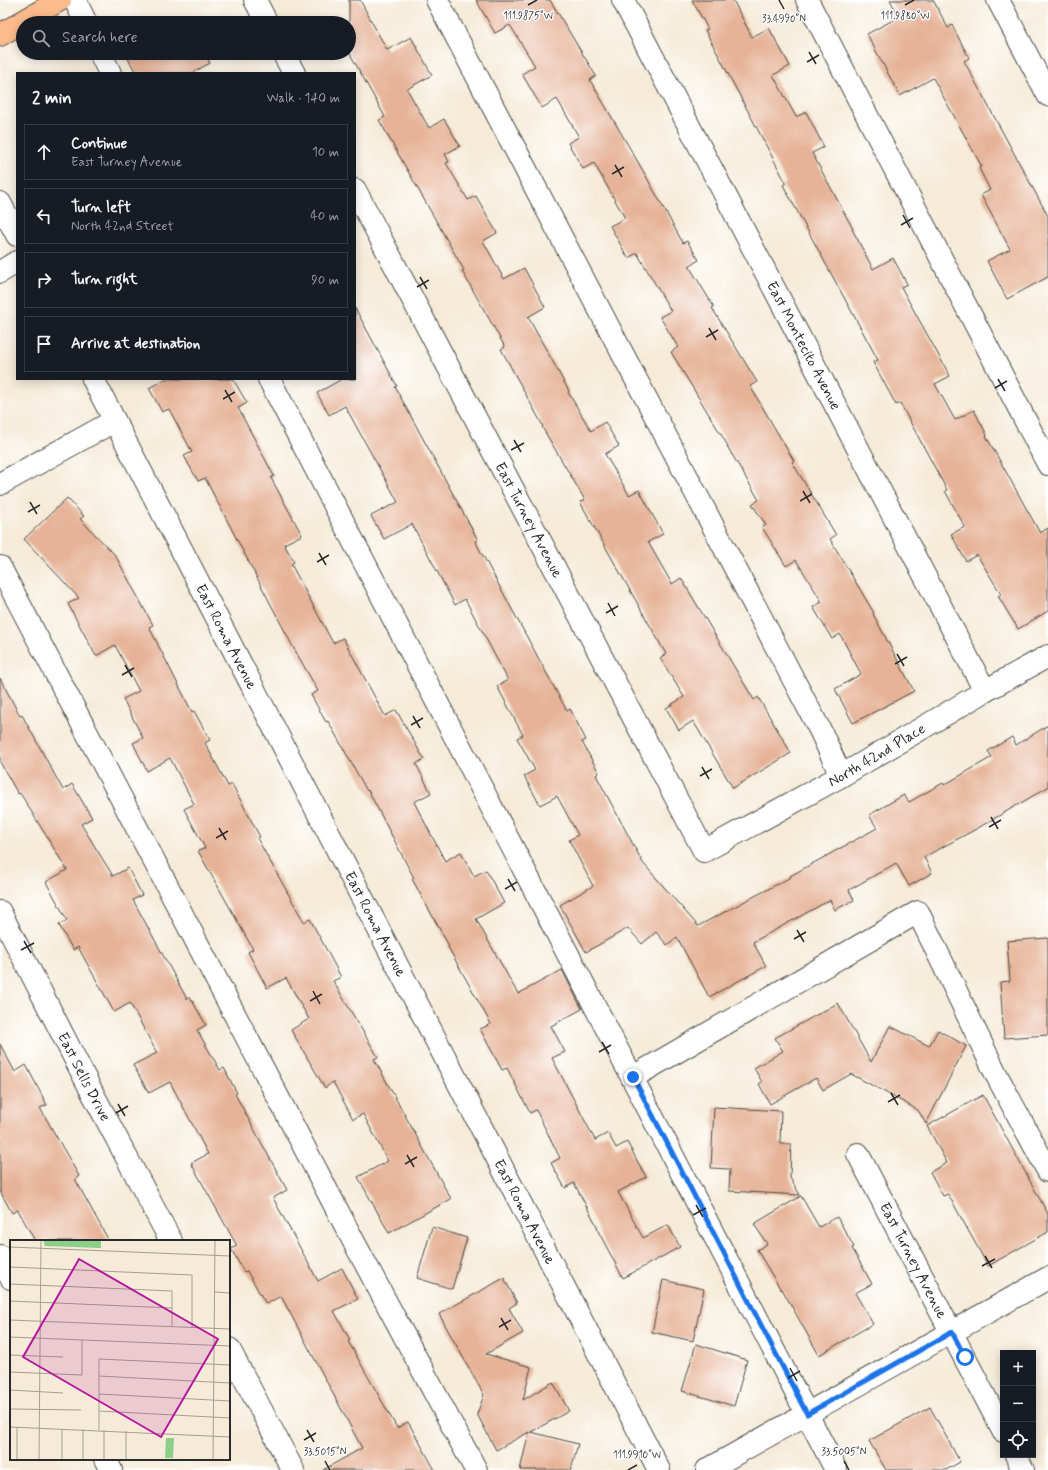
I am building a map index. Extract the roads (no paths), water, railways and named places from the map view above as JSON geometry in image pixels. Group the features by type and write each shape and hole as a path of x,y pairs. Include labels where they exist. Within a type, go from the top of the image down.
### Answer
{"main road":[{"path":"33,16 60,0"},
{"path":"0,35 16,26"}],"street":[{"path":"75,0 83,16"},
{"path":"255,0 263,16"},
{"path":"437,0 821,732 841,776"},
{"name":"East Montecito Avenue","path":"623,0 985,691"},
{"path":"807,0 1048,464"},
{"path":"998,0 1048,95"},
{"path":"104,60 110,72"},
{"path":"287,60 293,72"},
{"name":"East Turney Avenue","path":"356,192 704,850"},
{"path":"0,203 16,233"},
{"path":"0,272 16,263"},
{"name":"East Roma Avenue","path":"93,380 659,1470"},
{"path":"270,380 836,1470"},
{"path":"0,484 114,421"},
{"path":"0,567 355,1244 476,1470"},
{"name":"North 42nd Place","path":"704,850 841,776 985,691 1048,656"},
{"name":"East Sells Drive","path":"0,912 93,1094 171,1240"},
{"path":"633,1077 918,912 997,1076 1048,1171"},
{"name":"East Turney Avenue","path":"858,1154 1000,1424"},
{"path":"0,1256 10,1276"},
{"path":"706,1470 1048,1278"},
{"path":"230,1351 293,1470"},
{"path":"1018,1458 1024,1470"},
{"path":"106,1460 111,1470"}]}
